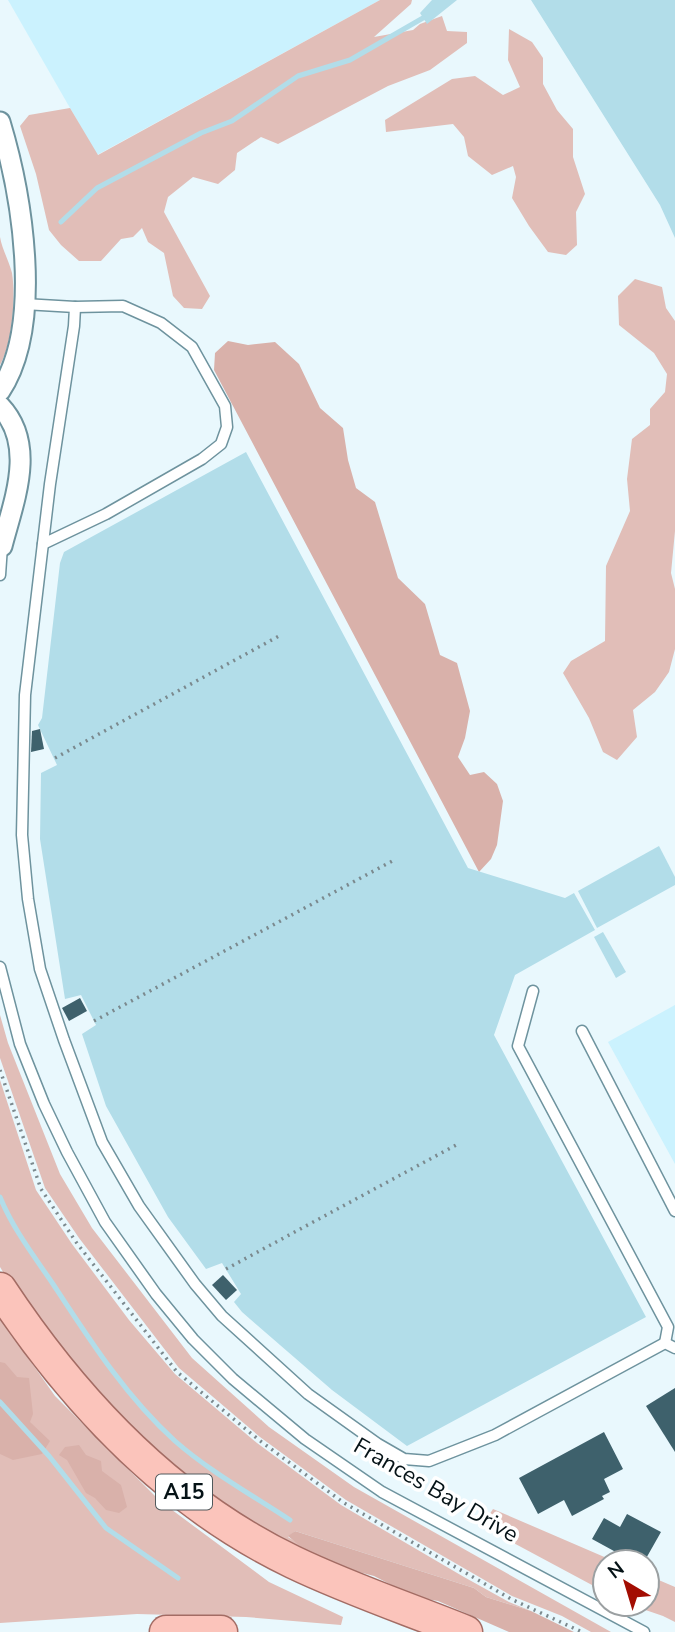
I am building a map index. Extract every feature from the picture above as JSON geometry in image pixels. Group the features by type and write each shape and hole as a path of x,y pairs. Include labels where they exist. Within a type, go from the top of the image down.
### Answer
{"main road":[{"name":"A15","path":"0,1289 55,1366 105,1424 150,1465 207,1510 292,1561 466,1632"},
{"path":"166,1632 221,1632"}],"street":[{"path":"0,122 22,220 25,255 24,304 19,347 11,371 0,391"},
{"path":"0,406 16,430 21,456 15,496 2,546"},
{"path":"0,508 2,546"}],"lane":[{"path":"24,304 123,306 161,323 192,347 225,406 227,427 221,444 202,459 106,514 43,544"},
{"path":"75,307 25,695 22,835 28,899 40,970 102,1142 139,1206 195,1284 222,1316 308,1394 378,1444 404,1459 429,1461 495,1435 670,1346 668,1327 519,1046 533,991"},
{"path":"0,575 2,546"},
{"name":"Frances Bay Drive","path":"0,967 20,1044 67,1152 105,1222 156,1294 193,1339 233,1379 305,1439 382,1492 644,1632"},
{"path":"582,1031 675,1210"}],"path":[{"path":"55,758 279,636"},
{"path":"94,1021 396,859"},
{"path":"226,1269 458,1144"}],"shaded area":[{"path":"8,0 380,0 97,155"},
{"path":"380,0 412,0 411,4 374,37 413,30 420,24 442,16 447,31 467,32 467,43 430,70 388,86 278,144 261,137 237,153 235,170 218,184 193,177 168,197 164,212 210,296 202,309 184,308 173,296 164,253 148,242 142,228 133,237 121,239 101,261 79,261 49,230 36,174 20,126 29,115 70,108 98,155"},
{"path":"432,0 457,0 427,24 420,13"},
{"path":"531,0 675,0 675,238 660,205"},
{"path":"509,29 532,42 543,58 543,84 557,110 573,129 573,157 585,194 576,212 577,245 566,255 548,252 512,198 516,177 513,166 492,175 468,156 464,137 453,124 386,132 385,120 452,79 475,76 503,95 520,87 508,60"},
{"path":"0,237 12,273 14,295 10,333 0,365"},
{"path":"635,279 662,287 666,308 675,321 675,531 671,573 675,589 675,649 669,672 655,692 633,710 637,737 617,760 603,752 589,718 563,673 571,661 605,641 606,566 630,511 627,479 632,439 650,425 650,409 665,392 667,374 654,353 619,325 618,296"},
{"path":"228,341 248,345 275,342 299,364 320,408 343,428 356,488 375,502 398,578 425,604 440,655 457,663 470,711 458,757 470,775 484,772 497,784 503,801 497,845 491,859 479,872 214,370 215,353"},
{"path":"246,452 468,868 565,898 574,893 595,930 515,975 494,1035 646,1317 407,1446 332,1390 242,1312 234,1302 241,1294 222,1263 206,1269 168,1217 106,1106 82,1034 96,1025 81,995 65,999 40,839 41,773 57,765 38,725 42,718 60,563 64,552"},
{"path":"659,846 675,877 675,885 597,928 578,891"},
{"path":"603,932 626,972 616,978 594,937"},
{"path":"675,1005 675,1164 608,1042"},
{"path":"0,1015 8,1043 60,1174 92,1228 192,1358 269,1427 354,1487 611,1632 591,1632 562,1616 512,1596 346,1500 260,1437 179,1368 79,1238 45,1188 0,1058"},
{"path":"0,1080 36,1190 72,1244 129,1320 175,1374 257,1443 341,1505 464,1577 531,1611 486,1597 474,1588 295,1531 288,1537 336,1566 298,1553 213,1500 140,1441 24,1306 0,1267"},
{"path":"0,1318 55,1396 160,1501 269,1582 343,1617 341,1625 246,1617 137,1614 0,1623"},
{"path":"0,1362 5,1363 17,1377 29,1378 33,1414 30,1422 50,1441 42,1454 13,1460 0,1454"},
{"path":"79,1445 86,1455 101,1461 102,1471 121,1485 127,1507 119,1513 106,1510 86,1493 67,1460 59,1455 65,1447"},
{"path":"493,1509 591,1551 591,1584 482,1526"},
{"path":"295,1531 474,1588 486,1597 531,1611 574,1632 509,1632 438,1601 415,1597 374,1576 336,1566 301,1547 288,1536"},
{"path":"661,1581 675,1587 675,1622 663,1616"}],"building":[{"path":"40,729 44,749 31,752 32,731"},
{"path":"80,998 87,1011 69,1021 62,1008"},
{"path":"223,1275 237,1290 226,1300 212,1285"},
{"path":"675,1388 675,1452 646,1406"},
{"path":"604,1432 623,1469 604,1479 610,1492 602,1496 604,1499 572,1516 564,1500 538,1514 519,1478"},
{"path":"627,1514 661,1532 652,1548 608,1548 592,1539 604,1518 620,1527"}],"waterway":[{"path":"61,222 97,188 201,133 232,121 298,76 350,60 423,18"},
{"path":"0,1197 17,1231 80,1326 140,1406 188,1452 290,1520"},
{"path":"0,1402 49,1456 106,1528 178,1578"}]}
